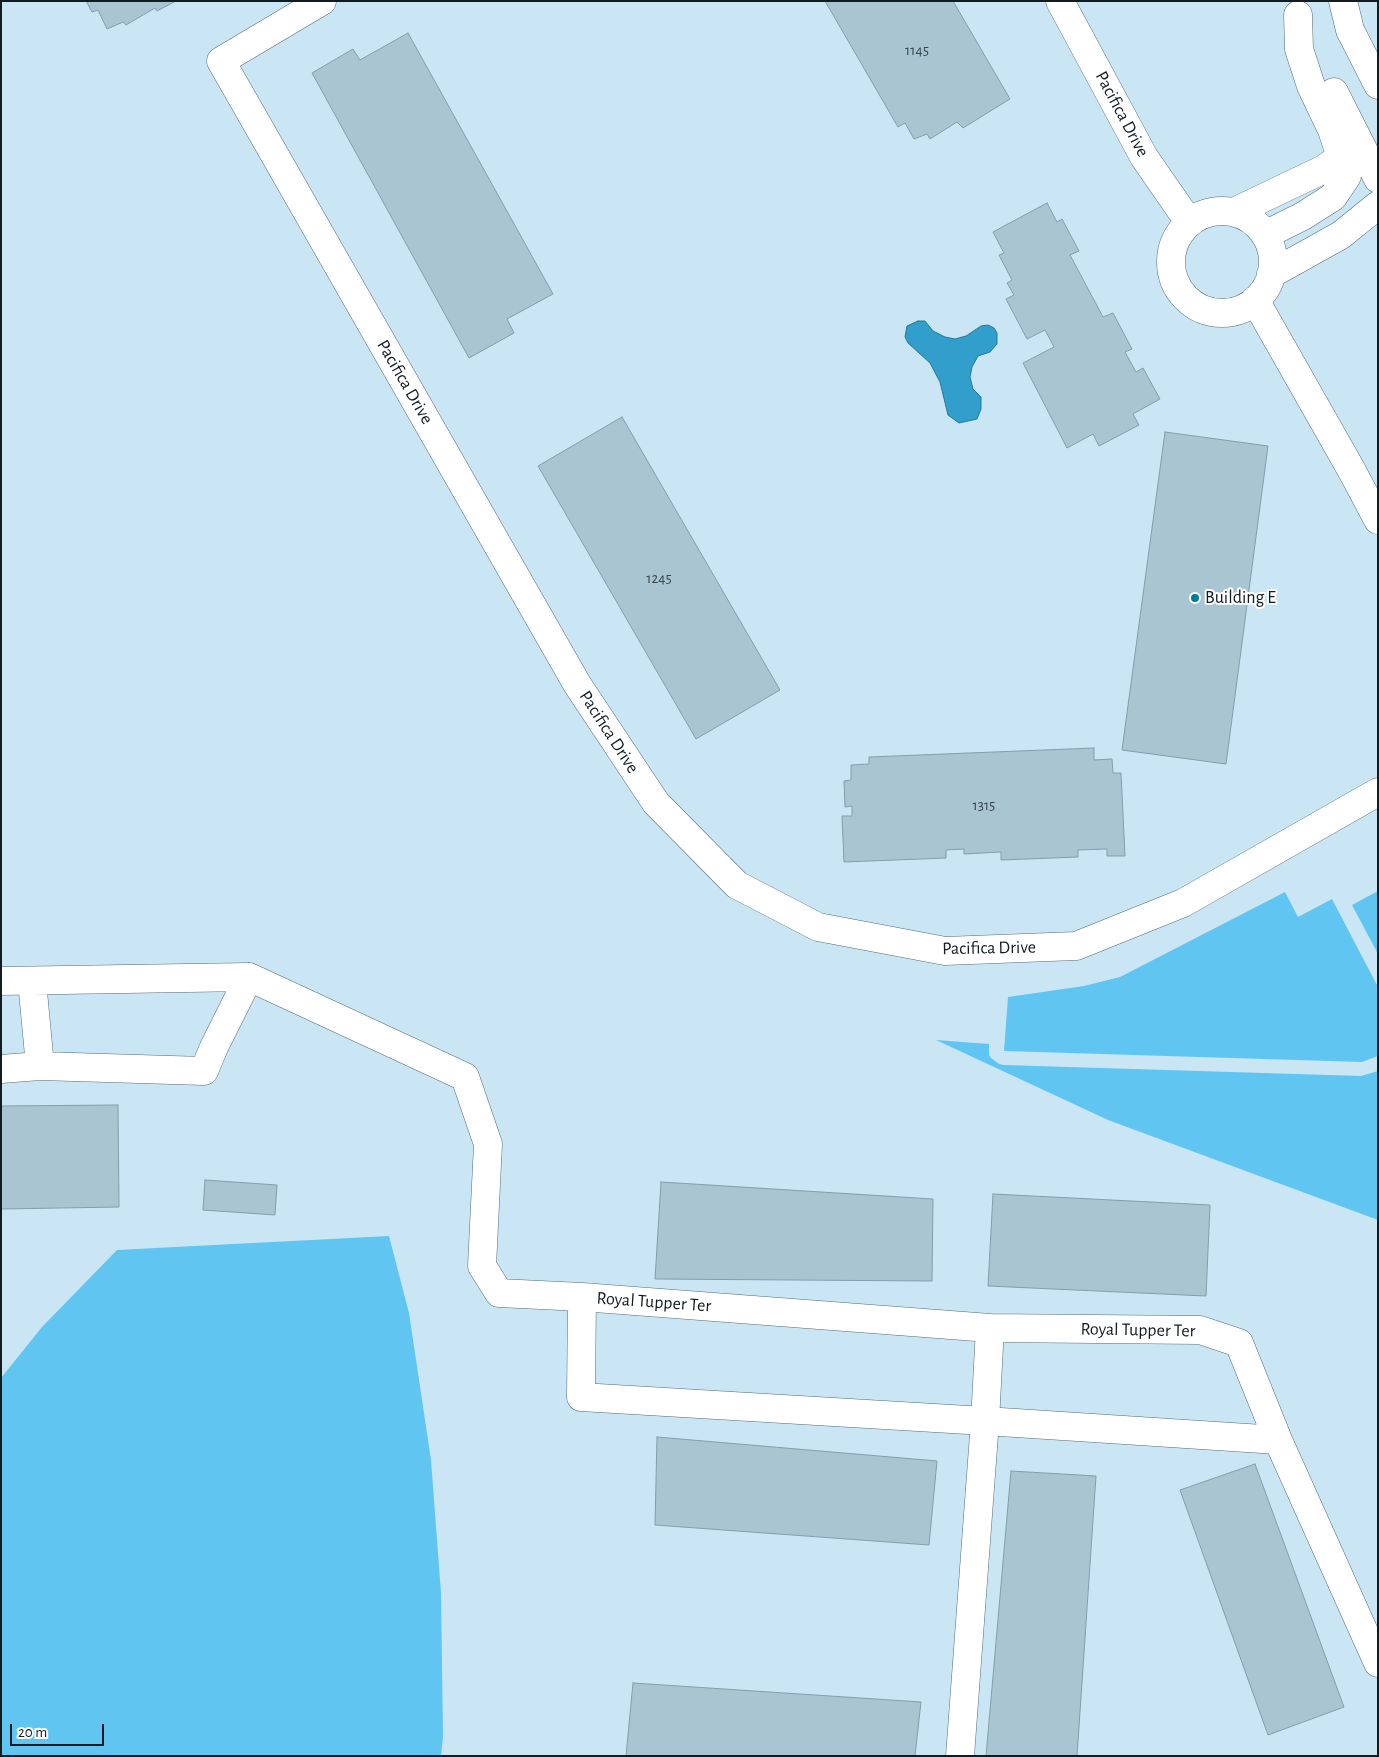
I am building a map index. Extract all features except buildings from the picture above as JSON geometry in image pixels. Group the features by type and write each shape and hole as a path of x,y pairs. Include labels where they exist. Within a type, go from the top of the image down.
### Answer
{"street":[{"name":"Pacifica Drive","path":"322,1 222,61 577,684 656,804 737,886 818,927 944,951 1076,946 1183,903 1378,792"},
{"name":"Pacifica Drive","path":"1060,1 1144,157 1189,222"},
{"path":"1343,1 1350,30 1378,85"},
{"path":"1265,235 1333,198 1347,176 1332,130 1311,86 1299,49 1298,8"},
{"path":"1298,8 1321,70 1378,179"},
{"path":"1234,212 1324,169 1341,157"},
{"path":"1271,274 1341,235 1378,205"},
{"path":"1218,210 1234,212 1250,219 1263,231 1270,247 1273,265 1271,274 1259,297 1245,308 1228,313 1210,312 1194,305 1174,281 1171,265 1172,249 1178,234 1189,222 1203,214 1218,210"},
{"path":"1255,300 1378,520"},
{"path":"1,1069 40,1066 204,1071 249,977"},
{"path":"1,982 249,977 465,1077 488,1144 482,1266 499,1293 582,1297"},
{"path":"32,981 40,1066"},
{"name":"Royal Tupper Ter","path":"1278,1440 581,1396 582,1297 990,1328 1200,1330 1239,1343 1278,1440 1378,1664"},
{"path":"960,1756 985,1421 990,1328"}],"shaded area":[{"path":"918,321 925,321 933,331 945,337 955,339 966,336 981,326 988,325 994,328 997,333 997,344 990,352 978,356 972,367 970,377 973,389 981,397 981,409 977,419 959,423 948,415 940,382 930,363 908,343 905,337 907,326"},
{"path":"1378,891 1378,954 1352,905"},
{"path":"1285,892 1298,917 1332,899 1378,987 1378,1056 1362,1062 1004,1051 1008,997 1084,986 1120,977"},
{"path":"936,1040 989,1044 989,1055 991,1058 1004,1065 1361,1076 1378,1071 1378,1220 1108,1120"},
{"path":"389,1236 409,1313 431,1460 441,1593 443,1737 441,1756 1,1756 1,1378 42,1327 117,1250"}],"place":[{"name":"Building E","path":"1195,598"}]}
